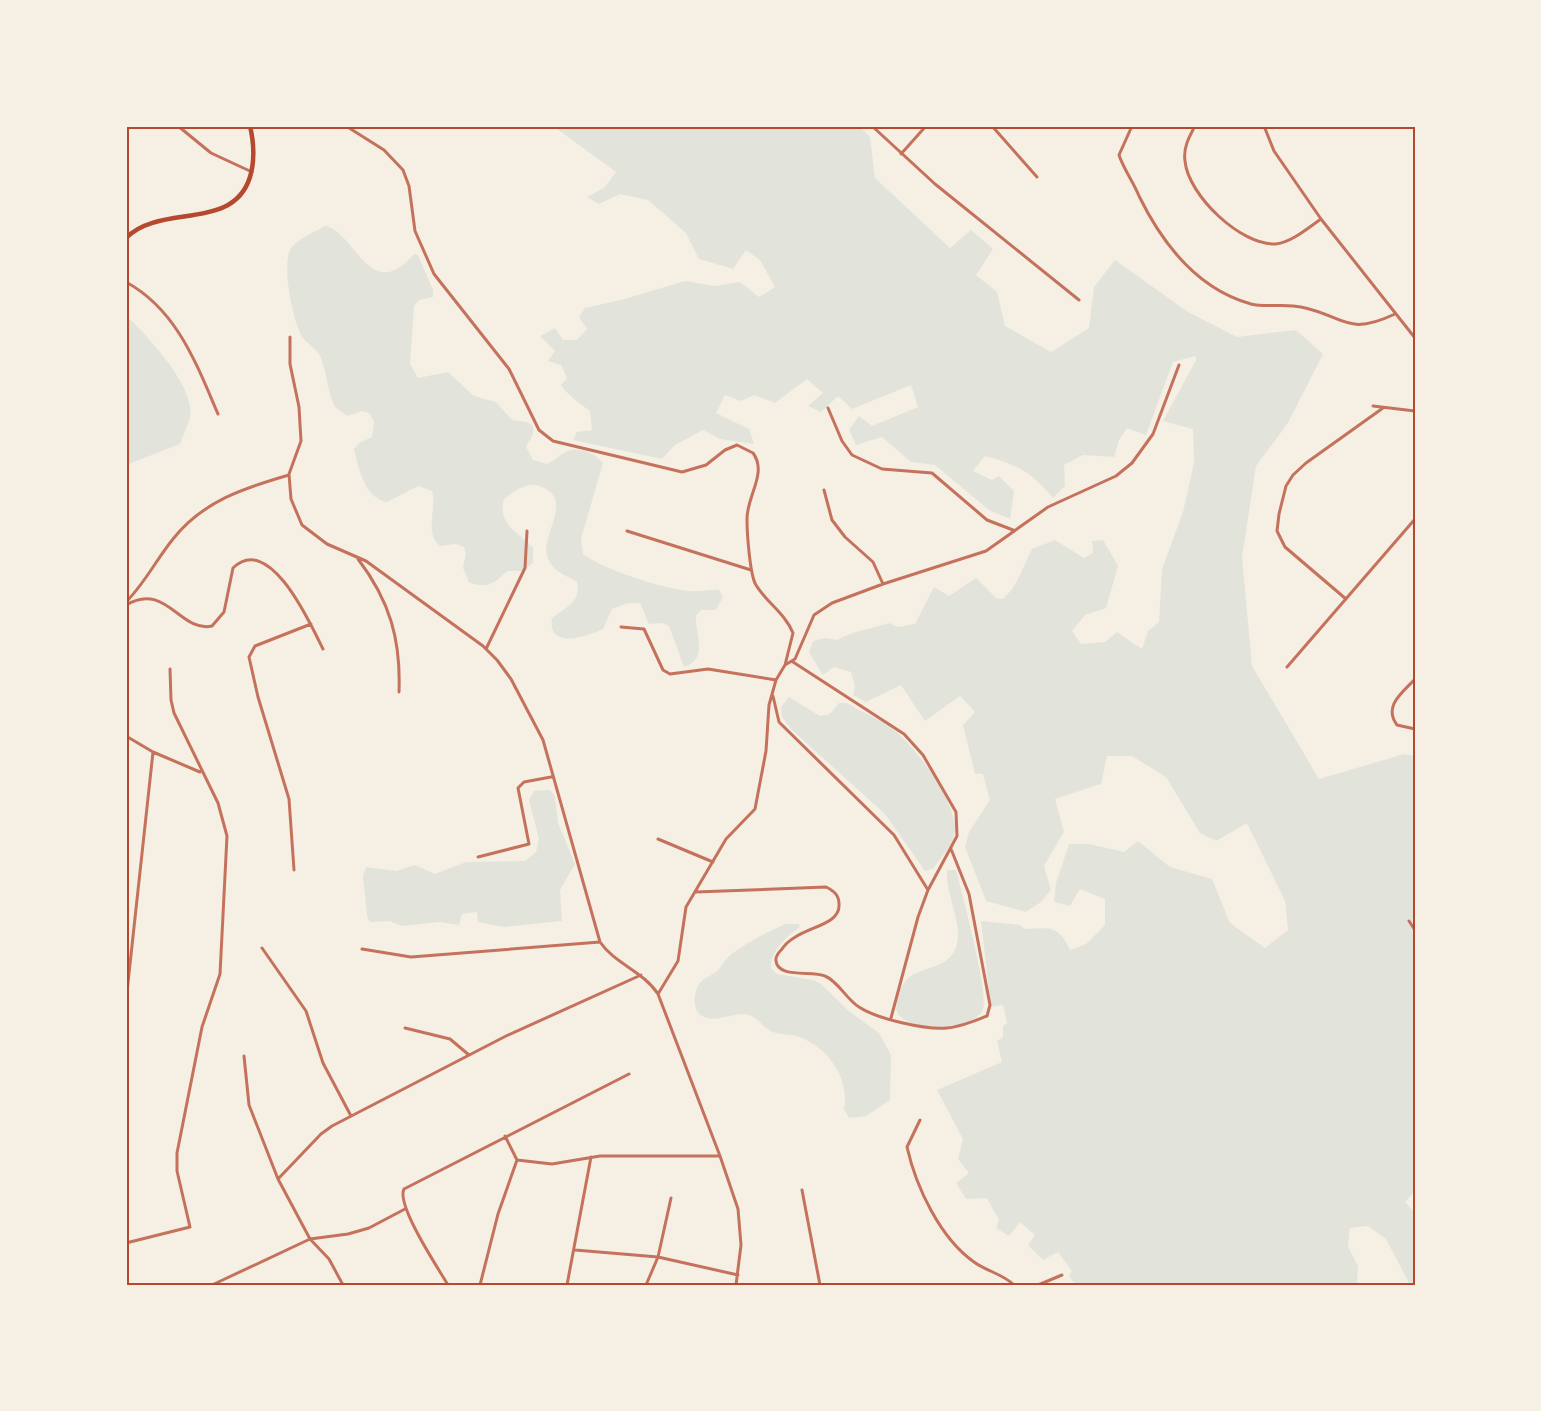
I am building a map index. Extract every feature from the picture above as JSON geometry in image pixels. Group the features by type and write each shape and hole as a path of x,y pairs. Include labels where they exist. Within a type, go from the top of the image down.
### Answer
{"main road":[{"path":"126,238 152,221 194,216 229,205 240,195 252,172 254,156 250,126"}],"street":[{"path":"178,126 211,153 252,172"},
{"path":"346,126 384,150 403,170 410,186 415,231 434,274 509,369 539,430 545,437 572,446 682,472 706,465 730,447 743,446 753,453 759,470 747,513 751,570 755,585 785,619 793,633 785,666 776,680 773,692 755,809 726,839 684,912 675,968 658,994"},
{"path":"872,126 901,154 1079,300"},
{"path":"901,154 926,126"},
{"path":"992,126 1037,177"},
{"path":"1132,126 1119,155 1125,173 1151,222 1178,258 1198,276 1237,300 1268,306 1298,306 1339,322 1358,326 1376,323 1395,314"},
{"path":"1195,126 1185,147 1184,160 1189,178 1216,214 1237,230 1265,243 1276,244 1287,241 1321,219"},
{"path":"1264,126 1274,151 1321,219 1415,338"},
{"path":"126,282 156,302 169,316 188,349 218,414"},
{"path":"290,337 290,364 299,407 301,441 289,474 291,499 302,525 327,544 357,558 486,649 511,679 543,740 551,777 600,942 610,954 641,975 658,994 720,1156 738,1209 741,1245 736,1285"},
{"path":"785,666 793,662 814,615 832,603 986,551 1048,507 1106,482 1132,463 1153,434 1179,365"},
{"path":"1373,406 1415,411"},
{"path":"828,408 842,441 852,455 882,469 932,473 987,520 1013,530"},
{"path":"1346,599 1285,547 1277,531 1279,514 1286,486 1293,475 1306,463 1383,408"},
{"path":"126,604 139,590 173,539 204,509 239,490 289,474"},
{"path":"824,490 832,520 845,537 873,562 884,584"},
{"path":"1287,667 1415,519"},
{"path":"486,649 525,568 527,531"},
{"path":"627,531 751,570"},
{"path":"357,558 378,593 396,634 400,652 399,692"},
{"path":"126,604 144,597 157,600 202,627 212,626 224,612 233,568 246,560 253,560 278,574 291,590 323,649"},
{"path":"294,870 289,800 258,697 249,657 255,646 276,640 310,624"},
{"path":"621,627 644,629 663,670 670,674 708,669 776,680"},
{"path":"793,662 904,734 914,743 949,796 956,812 957,836 928,890 890,1018"},
{"path":"126,1243 190,1227 177,1171 177,1153 202,1027 220,974 227,836 221,814 174,713 171,700 170,669"},
{"path":"1415,679 1392,706 1390,712 1397,725 1415,729"},
{"path":"773,692 779,722 894,836 928,890"},
{"path":"126,736 153,752 201,772"},
{"path":"126,1001 153,752"},
{"path":"478,857 529,844 518,788 524,782 551,777"},
{"path":"658,839 713,862"},
{"path":"696,892 826,887 839,898 840,910 824,925 796,934 785,943 777,956 779,968 784,971 815,972 827,977 861,1009 924,1027 948,1028 987,1016 990,1012 969,894 951,849"},
{"path":"1409,921 1415,930"},
{"path":"362,949 411,957 600,942"},
{"path":"262,948 301,1001 326,1069 351,1116"},
{"path":"278,1179 321,1134 351,1116 469,1055 641,975"},
{"path":"405,1028 450,1039 469,1055"},
{"path":"244,1056 249,1105 278,1179 310,1239 329,1259 343,1285"},
{"path":"448,1285 405,1209 402,1194 409,1186 629,1074"},
{"path":"920,1120 907,1147 931,1211 957,1248 975,1263 1014,1285"},
{"path":"480,1285 498,1214 517,1160 505,1136"},
{"path":"517,1160 552,1164 591,1157 720,1156"},
{"path":"567,1285 591,1157"},
{"path":"802,1190 820,1285"},
{"path":"646,1285 658,1257 671,1198"},
{"path":"212,1285 310,1239 348,1234 369,1228 405,1209"},
{"path":"575,1250 658,1257 738,1275"},
{"path":"1038,1285 1062,1275"}],"shaded area":[{"path":"553,126 859,126 870,137 875,178 950,248 971,230 993,249 976,275 997,292 1005,326 1051,352 1089,328 1094,287 1115,260 1188,312 1237,337 1296,330 1323,354 1288,423 1256,466 1242,557 1252,666 1319,779 1404,754 1415,756 1415,1191 1405,1202 1415,1213 1415,1285 1410,1285 1386,1239 1368,1226 1350,1228 1348,1247 1358,1266 1357,1285 1076,1285 1069,1276 1072,1271 1058,1252 1043,1260 1028,1245 1035,1235 1020,1222 1009,1236 996,1228 999,1220 987,1198 966,1199 956,1183 969,1173 958,1159 963,1139 937,1090 1002,1062 997,1041 1003,1037 1003,1026 1007,1023 1003,1005 991,1007 981,921 1020,925 1024,929 1052,929 1061,936 1070,950 1086,944 1105,925 1105,899 1080,889 1070,906 1054,902 1056,883 1069,844 1089,844 1124,852 1138,841 1170,867 1212,879 1230,923 1265,948 1288,930 1285,901 1247,823 1216,841 1200,833 1166,777 1132,756 1107,756 1101,784 1055,799 1064,832 1044,866 1051,890 1041,902 1026,912 986,901 965,847 969,832 990,800 983,774 975,774 963,725 975,712 960,696 925,721 901,685 866,702 853,695 855,686 851,672 834,667 823,675 809,652 813,641 825,638 838,640 855,632 889,623 898,627 915,624 934,587 949,596 976,578 996,598 1003,599 1017,582 1032,549 1055,540 1084,558 1093,553 1092,541 1103,540 1118,566 1106,608 1085,615 1072,631 1081,644 1105,642 1117,632 1142,649 1148,631 1159,622 1162,569 1183,512 1194,463 1193,429 1163,421 1196,360 1195,356 1173,362 1146,435 1127,428 1119,440 1114,457 1083,455 1064,465 1065,486 1053,498 1023,470 985,456 973,471 992,480 999,476 1014,491 1010,519 989,510 935,465 911,462 882,437 856,445 849,430 859,416 872,426 918,407 911,385 852,409 838,396 821,412 808,406 823,393 807,379 775,403 754,395 741,401 725,395 716,413 749,429 754,444 720,439 703,430 675,445 662,459 573,440 577,432 592,430 590,411 561,385 567,378 561,365 548,361 555,351 540,336 555,328 563,340 577,340 587,329 579,317 585,308 685,281 715,286 740,282 759,297 775,287 760,260 746,250 733,269 699,259 686,233 648,200 620,194 599,204 587,197 605,187 616,172"},
{"path":"325,226 336,231 374,269 386,272 399,268 414,254 418,255 433,290 433,297 419,300 414,306 410,364 418,378 448,372 474,396 496,402 512,420 527,422 533,426 533,434 526,447 533,460 547,464 562,454 574,450 591,453 600,459 603,463 581,539 583,554 619,572 665,587 690,591 719,590 723,597 716,610 701,610 696,616 699,652 692,663 684,667 669,626 663,623 649,624 640,603 628,603 612,609 603,629 596,632 570,638 562,638 556,634 552,628 552,618 575,599 578,589 577,582 559,572 547,555 546,547 556,509 551,493 542,487 527,486 504,499 503,515 510,527 533,548 533,563 522,571 507,571 494,582 485,585 469,582 463,568 466,554 464,547 455,544 440,546 435,541 432,528 432,491 418,486 387,502 373,495 364,481 354,449 359,443 372,437 374,422 369,413 362,411 347,416 335,407 321,358 303,338 292,308 287,267 291,248"},
{"path":"130,319 159,351 179,378 190,405 190,417 180,444 126,465 126,321"},
{"path":"789,697 820,716 830,714 839,703 847,703 888,725 920,757 948,802 955,829 950,845 933,869 925,871 885,814 792,730 782,717 781,707"},
{"path":"550,790 555,796 558,823 575,864 560,890 562,921 504,927 478,922 477,912 462,914 459,925 440,922 402,926 389,921 370,922 367,916 363,876 366,867 396,871 415,865 435,874 466,862 525,861 536,852 539,839 529,800 534,791"},
{"path":"947,870 956,870 969,920 979,964 983,1009 977,1017 966,1023 952,1026 922,1026 900,1016 896,1005 903,984 910,977 944,962 956,947 958,928 947,880"},
{"path":"785,924 799,924 800,927 776,950 771,968 777,974 813,980 821,984 850,1012 879,1033 891,1055 890,1100 866,1116 849,1118 844,1109 845,1097 840,1074 834,1064 817,1047 796,1036 773,1032 748,1015 738,1014 712,1019 702,1016 696,1009 695,993 703,980 716,972 728,957 739,949"}]}
